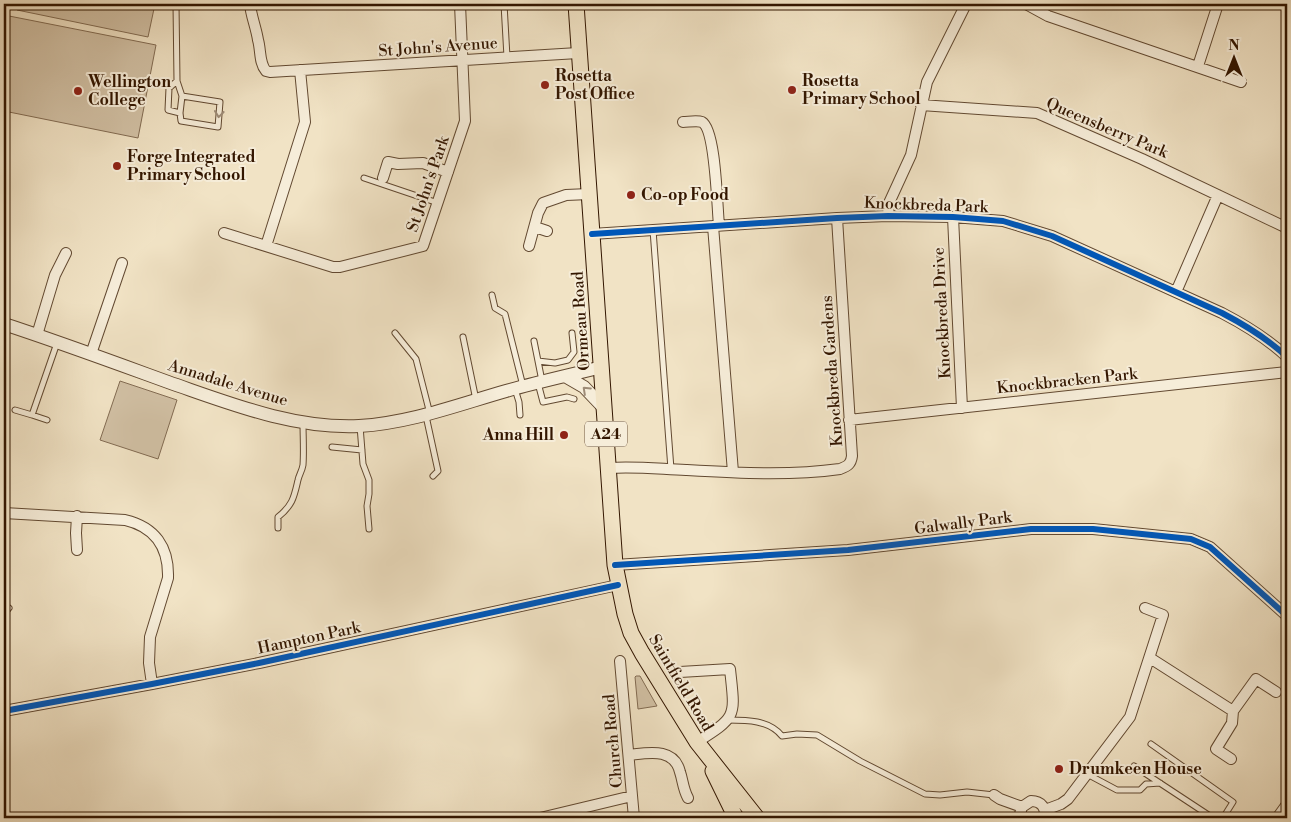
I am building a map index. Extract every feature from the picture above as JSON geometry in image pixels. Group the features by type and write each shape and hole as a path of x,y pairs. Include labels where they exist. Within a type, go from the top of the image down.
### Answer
{"main road":[{"name":"Ormeau Road","path":"576,4 615,565 618,585 631,633"},
{"name":"Saintfield Road","path":"631,633 700,746 728,781 751,815"},
{"name":"Saintfield Road","path":"700,746 736,818"}],"street":[{"name":"St John's Avenue","path":"250,4 263,68 270,72 578,52"},
{"name":"St John's Park","path":"224,233 333,267 340,267 423,246 426,242 465,121 460,4"},
{"path":"888,216 889,203 911,155 927,82 966,4"},
{"path":"1026,4 1048,16 1241,82"},
{"path":"1198,66 1218,4"},
{"path":"266,246 305,122 300,70"},
{"name":"Queensberry Park","path":"921,105 1037,113 1142,159 1287,228"},
{"path":"609,468 629,467 733,472 716,225 714,160 707,128 703,123 699,121 683,122"},
{"path":"383,178 388,162 398,164 423,163 448,172"},
{"path":"529,246 538,213 543,203 566,195 589,194"},
{"path":"1176,292 1218,195"},
{"name":"Knockbreda Park","path":"592,234 888,216 952,217 1003,221 1052,236 1241,323 1272,343 1287,357"},
{"name":"Knockbreda Drive","path":"952,217 962,408"},
{"name":"Knockbreda Gardens","path":"733,472 794,474 840,469 848,467 851,462 837,218"},
{"path":"535,227 547,231"},
{"path":"37,335 55,275 66,253"},
{"path":"91,354 122,263"},
{"name":"Annadale Avenue","path":"4,324 239,406 303,422 327,425 360,426 428,415 540,382 602,367"},
{"name":"Knockbracken Park","path":"849,420 1287,372"},
{"path":"565,376 584,387 604,408"},
{"path":"4,513 125,520 138,523 149,529 162,547 169,569 150,637 149,662 152,684"},
{"path":"77,550 78,516"},
{"name":"Galwally Park","path":"615,565 848,550 1031,529 1093,529 1191,539 1210,547 1287,616"},
{"name":"Hampton Park","path":"4,711 152,684 364,641 618,585"},
{"path":"1021,818 1022,807 1027,802 1035,801 1041,804 1044,814 1068,799 1130,717 1163,615 1145,608"},
{"path":"1150,658 1233,711"},
{"name":"Church Road","path":"620,661 634,818"},
{"path":"680,672 730,670 733,708 728,720 700,746"},
{"path":"1231,759 1216,749 1232,723 1233,711 1256,680 1276,692"},
{"path":"629,755 656,752 671,757 678,766 684,792 688,798"},
{"path":"994,795 1022,807"},
{"path":"540,818 632,796"},
{"path":"751,815 763,818"}],"lane":[{"path":"176,4 178,81 182,96 181,121 218,127 220,102 182,96"},
{"path":"504,4 507,57"},
{"path":"178,81 169,88 168,110 180,113"},
{"path":"364,178 438,203"},
{"path":"653,230 671,469"},
{"path":"492,294 496,308 505,314 519,388 520,415"},
{"path":"395,333 416,358 438,471 434,476"},
{"path":"538,361 555,363 568,360 574,352 572,333"},
{"path":"463,337 476,400"},
{"path":"534,340 543,402 567,397 574,399"},
{"path":"32,415 57,342"},
{"path":"15,410 47,420"},
{"path":"278,528 278,517 295,495 298,479 301,474 303,464 303,422"},
{"path":"360,426 363,464 368,480 369,494 367,506 369,529"},
{"path":"332,447 362,450"},
{"path":"4,614 9,608"},
{"path":"728,720 753,721 765,724 776,728 782,736 797,734 817,735 925,794 940,795 967,792 994,795"},
{"path":"1151,744 1233,802 1223,818"},
{"path":"1134,766 1213,818"},
{"path":"1087,774 1117,790 1140,790 1146,784 1161,784"},
{"path":"1274,818 1287,802"}],"shaded area":[{"path":"18,4 155,4 148,37 17,10"},
{"name":"Wellington College","path":"4,15 156,45 138,138 4,111"},
{"path":"120,381 177,400 158,459 100,440"},
{"path":"636,676 640,676 657,706 638,709"}],"cycle path":[{"path":"592,234 888,216 953,217 1003,221 1052,236 1222,313 1256,333 1287,357"},
{"path":"615,565 848,550 1031,529 1093,529 1191,539 1210,547 1287,616"},
{"path":"4,711 259,663 618,585"}],"place":[{"name":"Rosetta Post Office","path":"545,85"},
{"name":"Rosetta Primary School","path":"792,90"},
{"name":"Wellington College","path":"78,91"},
{"name":"Forge Integrated Primary School","path":"117,166"},
{"name":"Co-op Food","path":"631,195"},
{"name":"Anna Hill","path":"564,435"},
{"name":"Drumkeen House","path":"1059,769"}]}
